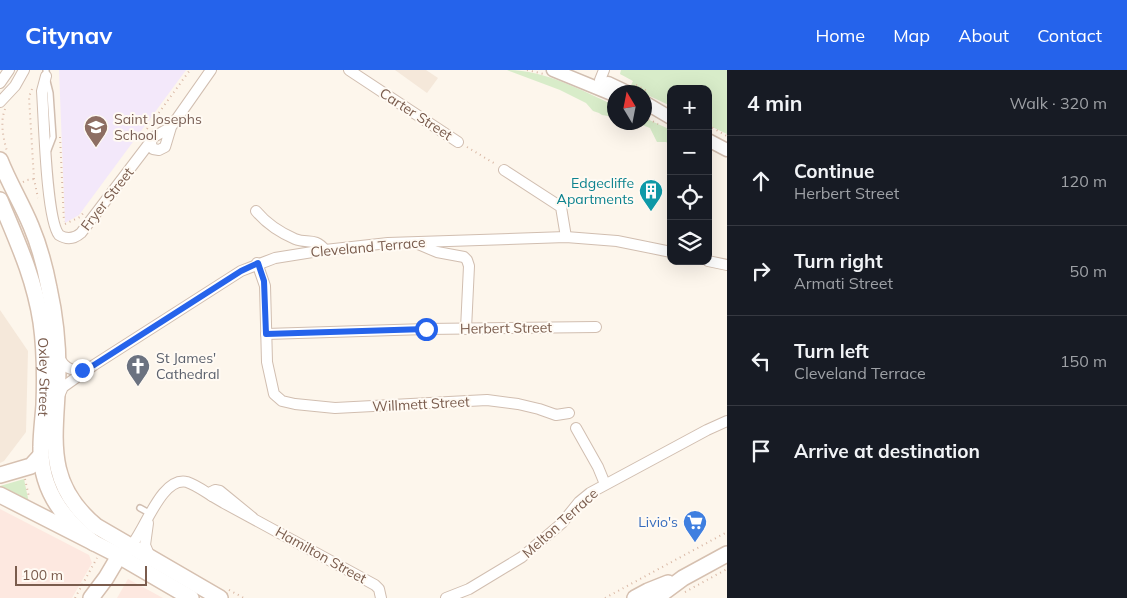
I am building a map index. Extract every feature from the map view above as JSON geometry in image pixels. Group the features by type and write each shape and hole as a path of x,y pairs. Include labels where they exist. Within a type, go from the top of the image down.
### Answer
{"main road":[{"name":"Oxley Street","path":"0,160 31,226 52,303 58,353 57,403 54,432 55,455 63,483 75,504 96,526 125,551"},
{"name":"Oxley Street","path":"0,200 28,269 41,322 45,364 41,455 46,481 58,508 96,548"},
{"path":"0,476 33,465 41,455"},
{"path":"0,494 101,550 103,561 101,573 91,598"},
{"path":"96,548 125,551 150,558 220,598"},
{"path":"91,598 125,551"},
{"path":"104,598 125,551"},
{"path":"125,551 191,598"},
{"path":"656,598 683,578 727,554"},
{"path":"635,598 683,578"}],"street":[{"path":"0,83 9,70"},
{"path":"0,102 15,86 24,70"},
{"name":"Fryer Street","path":"147,137 153,149 162,149 166,145 171,127 211,70"},
{"name":"Carter Street","path":"350,70 458,142"},
{"path":"553,70 600,79"},
{"path":"575,70 612,85"},
{"path":"46,73 39,88 50,202 60,227"},
{"path":"652,107 667,116"},
{"path":"652,111 667,117"},
{"name":"Fryer Street","path":"60,227 59,235 65,238 75,238 81,233 147,137 154,136 171,127"},
{"path":"712,142 727,150"},
{"path":"504,170 561,207 566,237"},
{"path":"256,211 268,223 290,237 319,243 324,250"},
{"name":"Cleveland Terrace","path":"57,403 63,387 94,365 241,271 275,258 324,250 414,242 566,237 610,240 667,251"},
{"path":"414,242 437,252 461,256 467,260 466,329"},
{"path":"712,262 726,265"},
{"path":"258,263 264,281 266,334"},
{"name":"Herbert Street","path":"266,334 420,329 596,327"},
{"name":"Willmett Street","path":"266,334 267,362 274,394 288,403 335,408 487,400 518,404 556,415 569,413"},
{"name":"Cleveland Terrace","path":"58,353 62,364 69,369 82,370 94,365"},
{"name":"Melton Terrace","path":"446,598 469,589 522,557 562,522 584,497 706,430 727,421"},
{"path":"576,428 598,467 605,484"},
{"name":"Hamilton Street","path":"150,516 163,493 177,482 189,483 375,585 379,590 381,598"},
{"path":"125,551 150,516"},
{"path":"150,516 145,542 150,558"}],"lane":[{"path":"46,73 50,93 53,137 46,152"},
{"path":"140,508 150,516"}],"path":[{"path":"147,137 190,70"},
{"path":"38,198 34,179 29,97 30,92 39,88"},
{"path":"712,128 727,136"},
{"path":"60,129 60,227 80,217 86,210"},
{"path":"458,142 504,170"},
{"path":"20,184 34,179"},
{"path":"25,468 26,482 32,506 30,510"},
{"path":"605,598 727,532"},
{"path":"75,598 96,548"},
{"path":"683,593 727,569"}],"shaded area":[{"name":"Saint Josephs School","path":"59,70 186,70 79,215 65,223"},
{"path":"395,70 426,70 438,78 427,93"},
{"path":"0,310 28,351 26,432 4,461 0,463"},
{"path":"0,509 89,555 92,563 72,598 0,598"},
{"path":"128,579 163,598 117,598"}],"green space":[{"path":"507,70 535,73 575,87 607,102 607,116 593,111 586,103 560,90"},
{"path":"621,70 727,70 727,134 712,127 712,85 667,85 667,104 652,97 652,85 631,85 633,81 620,74"},
{"path":"652,121 667,128 667,143 657,142 651,130"},
{"path":"24,479 29,503 0,490 0,486"}],"place":[{"name":"Saint Josephs School","path":"96,148"},
{"name":"Edgecliffe Apartments","path":"651,212"},
{"name":"St James' Cathedral","path":"138,387"},
{"name":"Livio's","path":"695,543"}],"route":[{"path":"82,370 94,365 241,271 258,263 264,281 266,334 426,329"}]}
